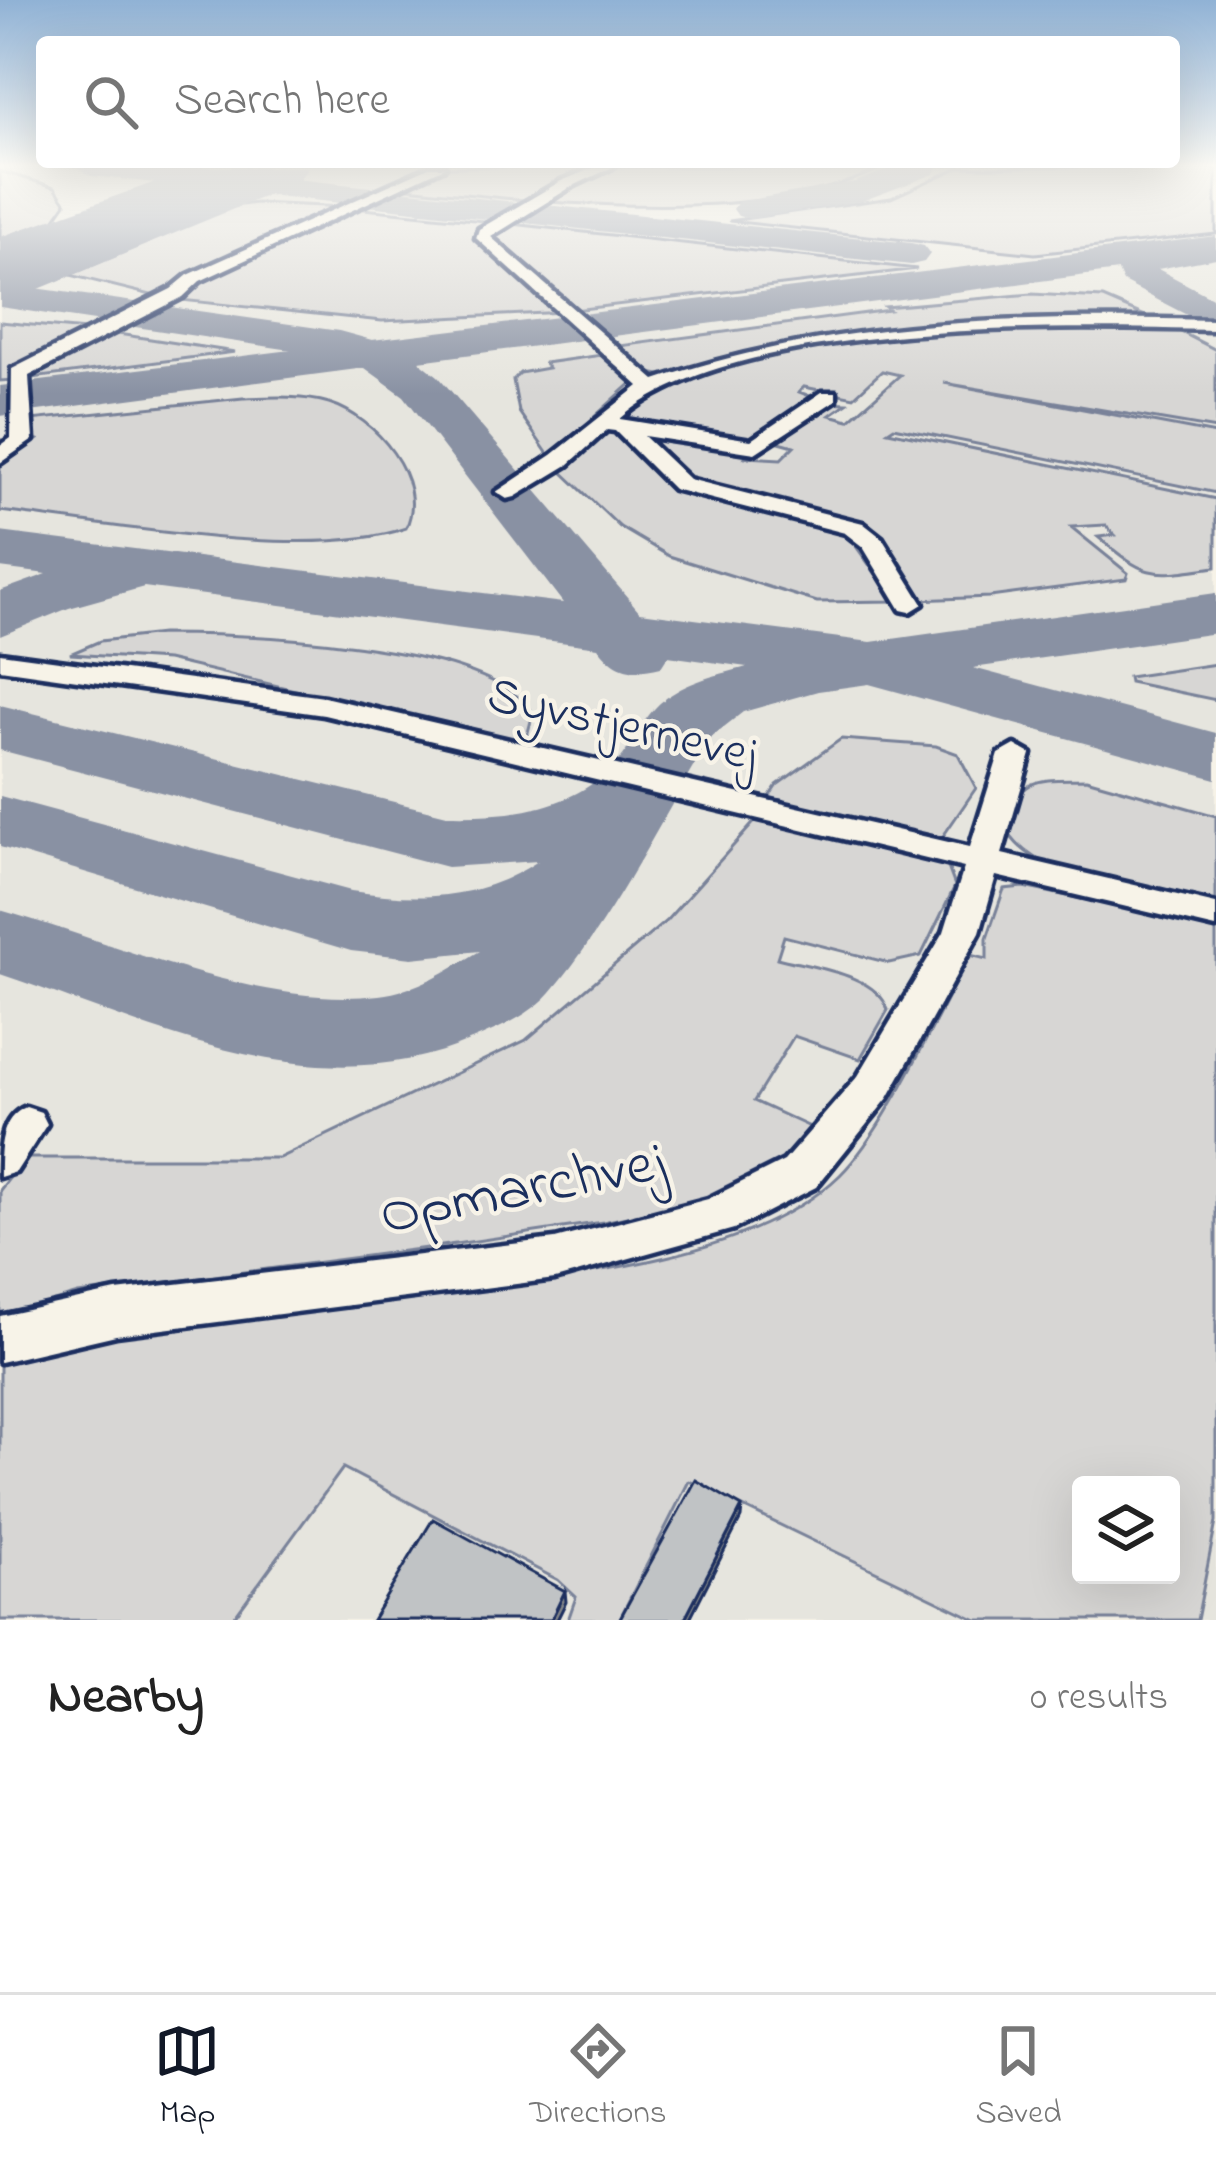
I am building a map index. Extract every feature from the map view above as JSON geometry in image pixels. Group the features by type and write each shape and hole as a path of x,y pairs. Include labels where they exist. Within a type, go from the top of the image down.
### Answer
{"lane":[{"path":"0,456 22,440 19,373 177,293 194,278 272,243"},
{"path":"488,243 652,388"},
{"path":"507,492 612,425 637,394 746,354 956,324 1216,325"},
{"path":"612,425 755,448 829,395"},
{"path":"612,425 681,484 854,528 873,543 910,604"},
{"name":"Syvstjernevej","path":"0,661 324,706 1216,916"},
{"name":"Opmarchvej","path":"0,1339 116,1313 555,1259 718,1215 800,1174 873,1087 962,932 1015,754"},
{"path":"0,1159 26,1124"}],"shaded area":[{"path":"0,243 1216,243 1216,1620 0,1620"},
{"path":"147,243 274,243 163,298 70,275"},
{"path":"276,243 482,243 565,312 382,321 171,299 198,278"},
{"path":"493,243 679,243 917,269 574,310"},
{"path":"929,243 1138,243 1035,254"},
{"path":"1032,294 1103,298 1159,322 964,321 739,353 665,376 640,371 612,347 889,310 885,307"},
{"path":"0,322 97,331 13,380 0,381"},
{"path":"951,327 1171,327 1216,350 1216,429 944,383 1216,434 1216,493 894,427 888,431 1216,499 1216,567 1152,572 1098,537 1115,535 1105,525 1071,527 1128,573 1126,579 990,597 918,600 870,531 684,479 630,429 740,448 748,452 745,457 781,459 794,446 776,441 827,402 847,403 830,415 849,420 900,375 882,371 854,397 804,387 799,392 815,398 752,442 626,425 621,414 697,374 738,361"},
{"path":"105,332 235,352 25,379 28,371"},
{"path":"609,354 636,379 550,457 519,412 513,380 520,373 548,368 545,363"},
{"path":"243,398 319,400 364,422 404,471 411,509 406,528 365,538 263,541 0,511 0,466 37,440 31,439 30,420"},
{"path":"610,429 669,484 756,507 769,516 845,531 895,601 817,602 669,556 620,527 559,469 602,430"},
{"path":"161,634 302,640 416,656 466,670 506,689 533,713 525,744 167,660 70,654 100,641"},
{"path":"1216,664 1216,700 1129,682 1128,677"},
{"path":"841,739 936,746 958,754 976,788 939,842 767,800 777,785"},
{"path":"1086,779 1216,816 1216,906 1094,882 1035,858 1015,841 1003,820 1027,787 1045,780"},
{"path":"759,817 946,862 955,886 921,956 889,963 784,936 777,958 856,980 871,988 888,1010 860,1059 794,1036 754,1101 810,1127 779,1164 717,1198 603,1222 78,1294 0,1317 0,1190 25,1158 279,1158 526,1040 666,921"},
{"path":"1023,887 1216,926 1216,1522 1197,1620 977,1620 689,1481 619,1620 568,1620 576,1597 558,1580 343,1468 232,1620 0,1620 0,1359 38,1346 615,1268 742,1234 796,1208 858,1155 893,1101 970,955 987,959 987,938 1004,889"}],"building":[{"path":"696,1480 742,1507 684,1620 619,1620"},
{"path":"433,1519 565,1591 551,1620 372,1620"}],"taxiway":[{"path":"804,243 911,254"},
{"path":"368,354 1216,247"},
{"path":"1162,254 1140,263 1137,274 1216,317"},
{"path":"0,295 339,344 368,354"},
{"path":"0,401 368,354"},
{"path":"368,354 390,362 421,386 619,630"},
{"path":"0,550 619,630"},
{"path":"0,616 46,594 120,576"},
{"path":"871,663 1216,613"},
{"path":"619,630 871,663"},
{"path":"619,630 637,652"},
{"path":"0,941 250,1021 310,1032 379,1031 429,1019 470,1002 515,973 546,934 682,723 717,697 812,671 871,663"},
{"path":"871,663 1216,756"},
{"path":"0,727 447,841 501,841 550,834 596,816 640,785"},
{"path":"0,821 382,926 442,927 499,917 579,874"}],"runway":[{"path":"0,270 72,243"}]}
